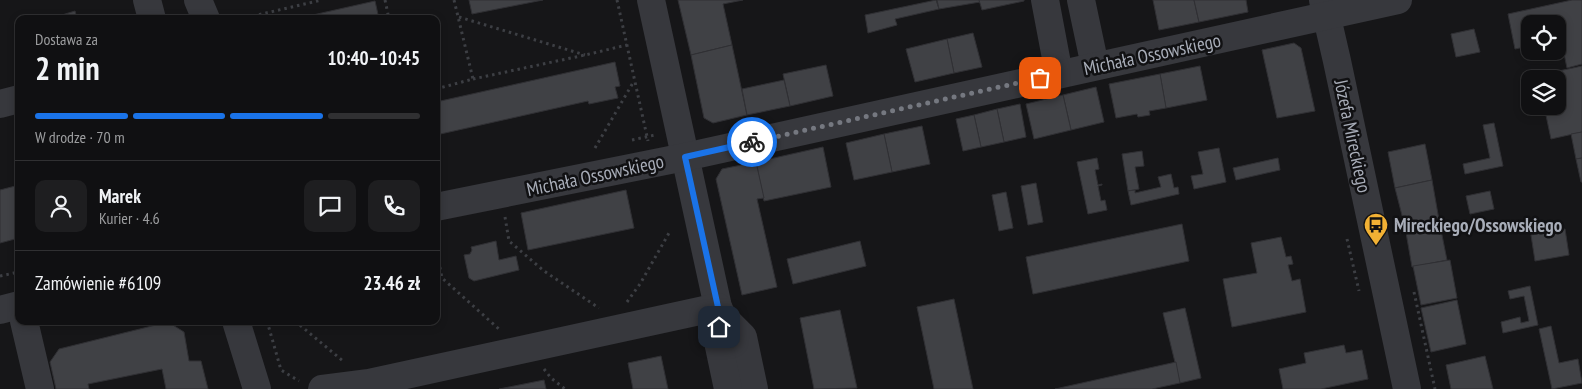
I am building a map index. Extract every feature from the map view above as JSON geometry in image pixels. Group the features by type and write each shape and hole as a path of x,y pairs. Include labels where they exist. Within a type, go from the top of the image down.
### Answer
{"street":[{"path":"147,0 151,15"},
{"path":"198,0 204,15"},
{"path":"651,0 720,312 716,337 728,389"},
{"path":"1045,0 1059,74"},
{"path":"1081,0 1096,66"},
{"name":"Michała Ossowskiego","path":"440,206 685,157 1096,66 1324,8 1398,0"},
{"name":"Józefa Mireckiego","path":"1324,8 1407,389"},
{"path":"0,104 15,100"},
{"path":"0,310 15,307"},
{"path":"312,386 369,383 522,349 621,323 720,312"},
{"path":"720,312 743,337 754,389"},
{"path":"25,325 40,389"},
{"path":"237,325 257,389"}],"path":[{"path":"301,5 305,0"},
{"path":"257,15 322,0"},
{"path":"385,0 388,15"},
{"path":"454,0 473,79"},
{"path":"617,0 647,137"},
{"path":"459,17 585,55"},
{"path":"440,87 627,45"},
{"path":"595,148 634,80"},
{"path":"501,195 509,241 544,271 621,323 640,284 669,233"},
{"path":"440,268 442,278 565,389"},
{"path":"0,276 15,273"},
{"path":"268,325 281,370 312,386"},
{"path":"300,325 369,383"}],"building":[{"path":"469,0 543,0 472,14"},
{"path":"678,0 743,0 723,4 732,45 691,55"},
{"path":"936,0 939,9 895,19 897,25 868,33 865,15"},
{"path":"937,0 979,0 980,2 939,9"},
{"path":"979,0 1024,0 1024,1 982,10"},
{"path":"1153,0 1194,0 1199,22 1159,30"},
{"path":"1194,0 1246,0 1248,12 1199,22"},
{"path":"1572,0 1582,0 1582,64 1567,68 1565,60 1566,15 1521,15 1521,48 1515,49 1508,14"},
{"path":"375,1 378,15 313,15"},
{"path":"75,11 76,15 62,15"},
{"path":"1474,29 1480,52 1456,57 1451,34"},
{"path":"973,33 982,67 954,73 947,39"},
{"path":"947,39 954,73 915,82 906,49"},
{"path":"1294,43 1301,48 1315,111 1277,118 1262,50"},
{"path":"732,45 747,115 713,123 704,118 691,55"},
{"path":"615,62 620,86 615,87 618,98 589,104 588,101 440,134 440,101"},
{"path":"826,65 833,96 790,106 783,74"},
{"path":"1200,66 1207,100 1166,108 1160,74"},
{"path":"1582,66 1582,132 1551,139 1546,115 1566,115 1566,70 1563,70"},
{"path":"1160,74 1166,108 1149,111 1150,115 1138,117 1137,114 1116,118 1109,84"},
{"path":"784,80 790,106 747,115 742,89"},
{"path":"1096,87 1104,122 1071,130 1063,95"},
{"path":"1063,95 1071,130 1034,139 1026,104"},
{"path":"1020,104 1026,137 1004,142 997,109"},
{"path":"997,109 1004,142 981,147 974,115"},
{"path":"974,115 981,147 963,151 956,119"},
{"path":"1494,123 1503,166 1465,174 1463,164 1490,158 1483,125"},
{"path":"922,126 930,164 892,172 884,134"},
{"path":"1582,132 1582,158 1576,159 1571,134"},
{"path":"884,134 892,172 854,180 846,143"},
{"path":"1425,144 1432,180 1395,188 1388,152"},
{"path":"823,147 831,187 764,201 756,162"},
{"path":"1219,148 1226,182 1194,189 1191,176 1203,174 1198,152"},
{"path":"1142,151 1144,166 1135,167 1139,189 1128,191 1122,154"},
{"path":"1097,158 1099,169 1095,170 1098,185 1102,184 1098,186 1101,201 1105,200 1107,210 1088,214 1077,162"},
{"path":"1278,158 1280,170 1236,180 1233,168"},
{"path":"1582,158 1582,182 1581,182 1576,159"},
{"path":"756,162 764,198 757,199 777,287 742,295 716,179 722,169"},
{"path":"1171,174 1174,188 1178,187 1179,194 1131,205 1128,191 1135,190 1135,193 1161,187 1158,177"},
{"path":"1432,180 1439,220 1405,227 1395,188"},
{"path":"1036,183 1043,222 1028,225 1021,186"},
{"path":"15,186 15,239 0,243 0,190"},
{"path":"626,190 634,228 528,250 521,213"},
{"path":"1490,191 1494,209 1470,214 1466,196"},
{"path":"1006,192 1013,228 999,231 992,195"},
{"path":"1439,220 1447,260 1412,267 1405,227"},
{"path":"1182,224 1189,261 1033,294 1026,257"},
{"path":"1565,229 1569,255 1535,261 1531,235"},
{"path":"1281,237 1286,257 1291,256 1293,264 1288,265 1292,281 1300,279 1306,312 1232,327 1223,279 1257,273 1251,243"},
{"path":"496,241 499,260 516,256 519,270 474,281 469,278 464,255 470,254 471,247"},
{"path":"860,241 866,266 793,284 787,259"},
{"path":"1450,260 1457,298 1421,305 1413,266"},
{"path":"1530,286 1538,325 1503,333 1501,322 1520,317 1521,323 1529,321 1524,296 1510,299 1508,291"},
{"path":"954,299 973,389 934,389 917,307"},
{"path":"1457,300 1466,344 1431,352 1421,308"},
{"path":"1185,308 1201,378 1180,383 1163,313"},
{"path":"840,310 857,388 814,389 800,318"},
{"path":"156,325 173,325 184,332 189,361 201,361 208,389 166,389 162,369 88,384 89,389 56,389 50,362 59,349"},
{"path":"1551,326 1559,363 1578,359 1582,383 1552,389 1539,329"},
{"path":"1344,345 1346,353 1362,350 1368,379 1321,389 1283,389 1279,369 1306,363 1304,353"},
{"path":"661,356 668,389 633,389 628,363"},
{"path":"1485,356 1493,389 1451,389 1446,365"},
{"path":"1176,362 1180,383 1152,389 1055,389"},
{"path":"544,380 546,389 499,389"}],"way so far":[{"path":"752,142 1040,78"}],"place":[{"name":"Mireckiego/Ossowskiego","path":"1376,246"}],"route":[{"path":"719,327 722,316 718,307 685,157 752,142"}]}
